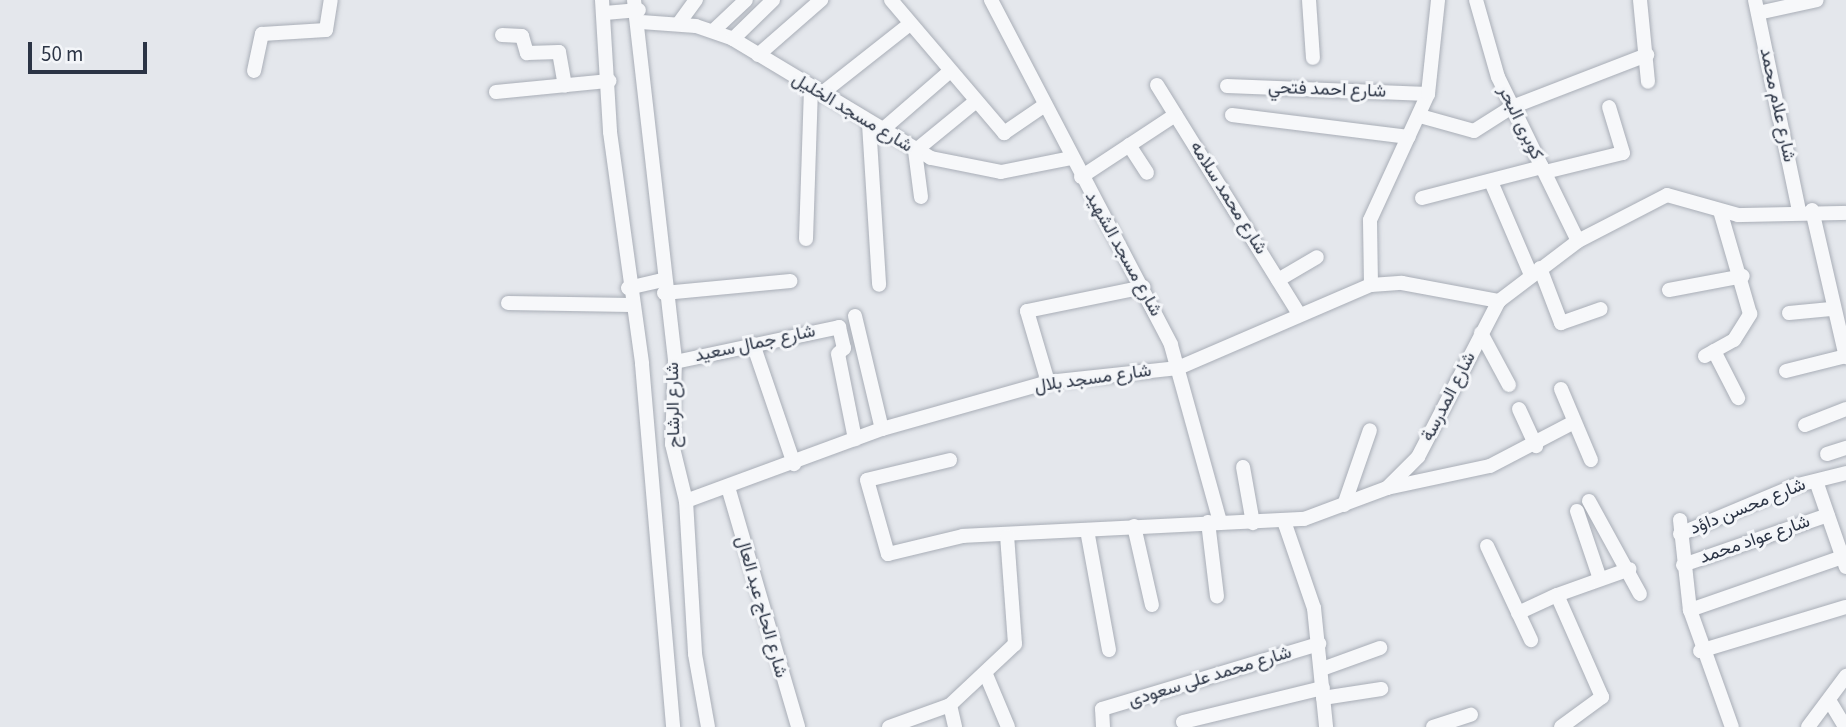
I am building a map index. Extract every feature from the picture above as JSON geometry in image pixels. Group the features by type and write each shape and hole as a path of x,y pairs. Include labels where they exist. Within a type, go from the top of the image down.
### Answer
{"street":[{"path":"254,71 262,34 326,30 331,0"},
{"path":"679,23 696,0"},
{"path":"713,31 746,0"},
{"path":"733,40 773,0"},
{"path":"758,55 821,0"},
{"path":"891,0 948,72 1006,134 1045,105"},
{"name":"شارع مسجد الشهيد","path":"991,0 1081,177 1144,287 1178,368 1214,522 1217,596"},
{"path":"1309,0 1313,58"},
{"path":"1371,285 1370,220 1384,178 1420,116 1428,94 1438,0"},
{"name":"كوبرى البحر","path":"1476,0 1513,107 1578,241"},
{"path":"1640,0 1648,82"},
{"path":"1757,6 1817,0"},
{"name":"شارع علام محمد","path":"1757,6 1831,309 1846,356"},
{"name":"شارع مسجد الخليل","path":"608,9 636,11 713,31 733,40 915,151 1001,172 1071,158"},
{"name":"شارع الرشاح","path":"608,9 612,153 627,226 631,304 642,364 673,727"},
{"name":"شارع الرشاح","path":"636,11 660,285 675,362 672,444 686,501 695,654 708,727"},
{"path":"806,239 816,91 910,24"},
{"path":"502,35 522,36 525,52 559,52 565,85"},
{"path":"1420,116 1470,131 1513,107 1647,55"},
{"path":"879,285 875,127 948,72"},
{"path":"496,92 609,81"},
{"name":"شارع محمد سلامه","path":"1157,85 1298,312"},
{"name":"شارع احمد فتحي","path":"1227,86 1428,94"},
{"path":"921,197 915,151 976,101"},
{"path":"1422,198 1623,153 1609,107"},
{"path":"1081,177 1175,115"},
{"path":"1232,115 1409,137"},
{"path":"1129,145 1147,173"},
{"path":"1492,184 1561,323 1601,309"},
{"name":"شارع المدرسة","path":"950,460 867,480 892,555 953,538 1214,522 1285,524 1387,488 1418,457 1499,301 1535,271 1578,241 1667,195 1720,211 1748,216 1806,210 1846,213"},
{"path":"1720,211 1742,276 1750,314 1734,340 1710,353 1738,398"},
{"path":"1278,280 1317,257"},
{"path":"1669,290 1742,276"},
{"path":"631,287 790,281"},
{"name":"شارع مسجد بلال","path":"686,501 794,464 882,429 1048,382 1178,368 1298,312 1371,285 1402,283 1499,301"},
{"path":"1048,382 1027,311 1144,287"},
{"path":"508,303 631,304"},
{"path":"1788,313 1831,309"},
{"path":"855,316 882,429"},
{"name":"شارع جمال سعيد","path":"675,362 836,326 844,332 838,354 855,439"},
{"path":"1481,332 1508,385"},
{"path":"754,344 794,464"},
{"path":"1786,371 1846,356"},
{"path":"1561,389 1591,460"},
{"path":"1805,425 1846,409"},
{"path":"1520,410 1536,446"},
{"path":"1387,488 1474,471 1536,446 1574,422"},
{"path":"1344,505 1370,430"},
{"path":"1827,454 1846,448"},
{"path":"1243,467 1253,523"},
{"name":"شارع محسن داؤد","path":"1683,565 1680,527 1846,473"},
{"path":"1690,610 1844,562 1816,481"},
{"name":"شارع الحاج عبد العال","path":"728,486 798,727"},
{"path":"1589,500 1630,569 1640,594"},
{"path":"1577,511 1600,579"},
{"name":"شارع عواد محمد","path":"1683,565 1828,515"},
{"path":"1285,524 1303,564 1319,644 1326,727"},
{"path":"1134,526 1152,605"},
{"path":"1087,530 1109,650"},
{"path":"889,727 914,724 950,705 987,677 1019,633 1007,536"},
{"path":"1487,546 1531,640"},
{"path":"1683,565 1700,651 1732,727"},
{"path":"1518,613 1557,595 1630,569"},
{"path":"1557,595 1602,697 1561,727"},
{"path":"1700,651 1846,607"},
{"name":"شارع محمد على سعودى","path":"1103,727 1102,709 1319,644"},
{"path":"1322,668 1380,648"},
{"path":"1808,727 1846,676"},
{"path":"987,677 1008,727"},
{"path":"1183,722 1323,693 1381,689"},
{"path":"1829,700 1845,727"},
{"path":"950,705 956,727"},
{"path":"1433,727 1471,715"}]}
